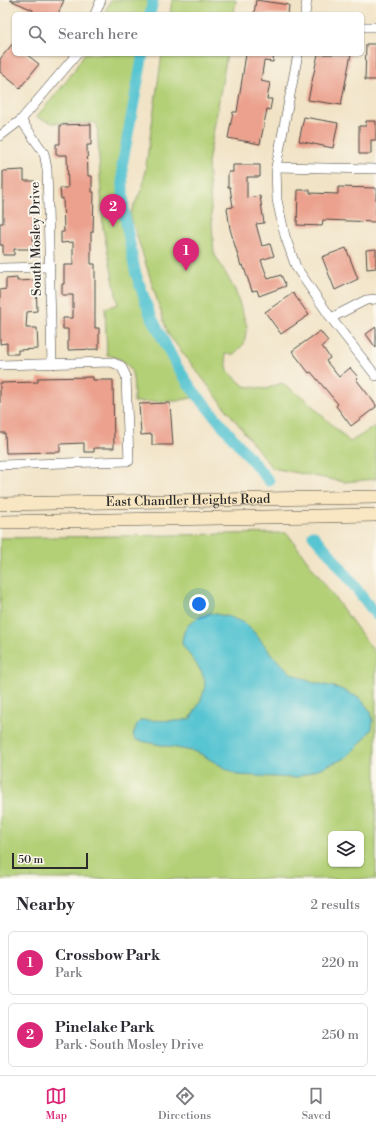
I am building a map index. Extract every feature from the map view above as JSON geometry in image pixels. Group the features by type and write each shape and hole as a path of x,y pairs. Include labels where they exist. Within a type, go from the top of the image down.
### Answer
{"main road":[{"path":"351,497 352,515"},
{"name":"East Chandler Heights Road","path":"0,504 376,497"},
{"path":"302,498 314,516"},
{"path":"270,499 286,517"},
{"name":"East Chandler Heights Road","path":"0,522 376,515"}],"street":[{"path":"95,12 101,0"},
{"path":"305,12 308,0"},
{"path":"364,27 376,27"},
{"path":"0,136 21,120 74,56"},
{"path":"298,56 276,167 277,200 285,236 296,267 331,318 376,376"},
{"name":"South Mosley Drive","path":"21,120 44,153 47,169 52,364"},
{"path":"276,167 376,169"},
{"path":"0,268 50,267"},
{"path":"331,318 366,300 376,299"},
{"path":"0,365 111,362 121,366 126,376 129,461 0,465"}],"green space":[{"path":"111,0 150,0 147,12 105,12"},
{"path":"172,0 236,0 234,12 170,12"},
{"path":"83,56 140,56 120,151 119,195 122,226 128,257 149,317 163,346 179,373 196,397 177,401 134,402 134,385 131,371 124,361 107,355 105,308 118,304 103,228 97,123 52,123 36,117 56,95"},
{"path":"162,56 227,56 208,163 214,253 235,290 247,326 244,344 234,354 225,354 228,371 244,386 266,389 281,383 304,398 350,442 376,426 376,479 345,482 272,468 168,334 130,214 143,186"},
{"path":"287,533 376,654 376,879 0,879 0,538"}],"water":[{"path":"211,613 230,617 244,623 254,632 273,656 291,673 311,682 338,688 360,698 371,712 373,721 372,729 359,745 344,759 295,778 237,775 197,752 136,740 133,736 137,724 141,720 179,721 190,719 198,706 205,687 204,680 202,673 182,644 184,632 190,623 199,617"}],"building":[{"path":"10,0 64,0 59,12 32,12 33,10"},
{"path":"256,0 289,5 288,12 254,12"},
{"path":"12,44 12,56 29,56 39,64 20,88 0,72 0,59"},
{"path":"366,44 376,44 376,80 365,80"},
{"path":"246,56 274,56 273,62 264,61 261,81 270,83 267,99 272,99 270,110 267,109 260,144 228,138 233,112 237,112"},
{"path":"318,56 351,56 341,105 308,100"},
{"path":"304,117 338,123 333,148 299,141"},
{"path":"366,121 376,121 376,140 371,140 371,154 359,154 359,126 366,126"},
{"path":"91,124 91,145 87,145 88,176 92,176 92,192 94,192 93,232 91,232 91,264 95,264 95,328 99,328 99,349 68,350 68,329 63,329 63,318 73,318 73,295 62,295 62,284 64,284 64,265 73,265 73,242 61,243 61,232 64,232 63,198 61,199 60,188 68,188 67,155 56,155 56,144 60,144 60,125"},
{"path":"233,165 260,165 260,177 247,177 247,198 260,196 264,223 256,224 262,246 270,244 274,256 261,260 268,279 281,275 286,286 259,296 257,290 252,291 243,265 241,266 230,229 227,208 233,207 230,187 228,187 228,172 233,172"},
{"path":"24,170 24,181 35,181 35,191 33,191 33,249 14,249 14,255 3,255 3,245 0,245 0,223 3,223 3,171"},
{"path":"338,187 376,188 376,222 323,220 322,226 297,225 298,190 310,190 310,193 338,194"},
{"path":"346,248 358,279 335,290 322,257"},
{"path":"376,249 376,268 367,269 366,250"},
{"path":"17,278 17,281 36,280 37,311 27,312 26,328 37,328 38,349 18,350 18,354 7,354 7,343 0,344 0,290 6,289 6,279"},
{"path":"293,293 309,315 281,334 265,312"},
{"path":"376,327 376,348 366,334"},
{"path":"320,331 328,341 322,346 330,358 326,361 339,377 350,368 358,377 356,379 376,405 376,407 351,426 336,406 338,404 311,372 309,373 292,351"},
{"path":"93,377 93,380 113,380 114,448 94,448 94,452 84,452 84,443 60,444 60,452 6,453 5,433 0,433 0,383 38,382 38,378"},
{"path":"170,403 173,445 152,445 152,434 141,435 139,404"}],"waterway":[{"path":"150,12 153,0"},
{"path":"143,56 122,166 124,212 135,271 149,312 176,365 192,389 269,481"},
{"path":"313,535 331,555 376,615"}],"place":[{"name":"Pinelake Park","path":"113,227"},
{"name":"Crossbow Park","path":"186,271"}]}
